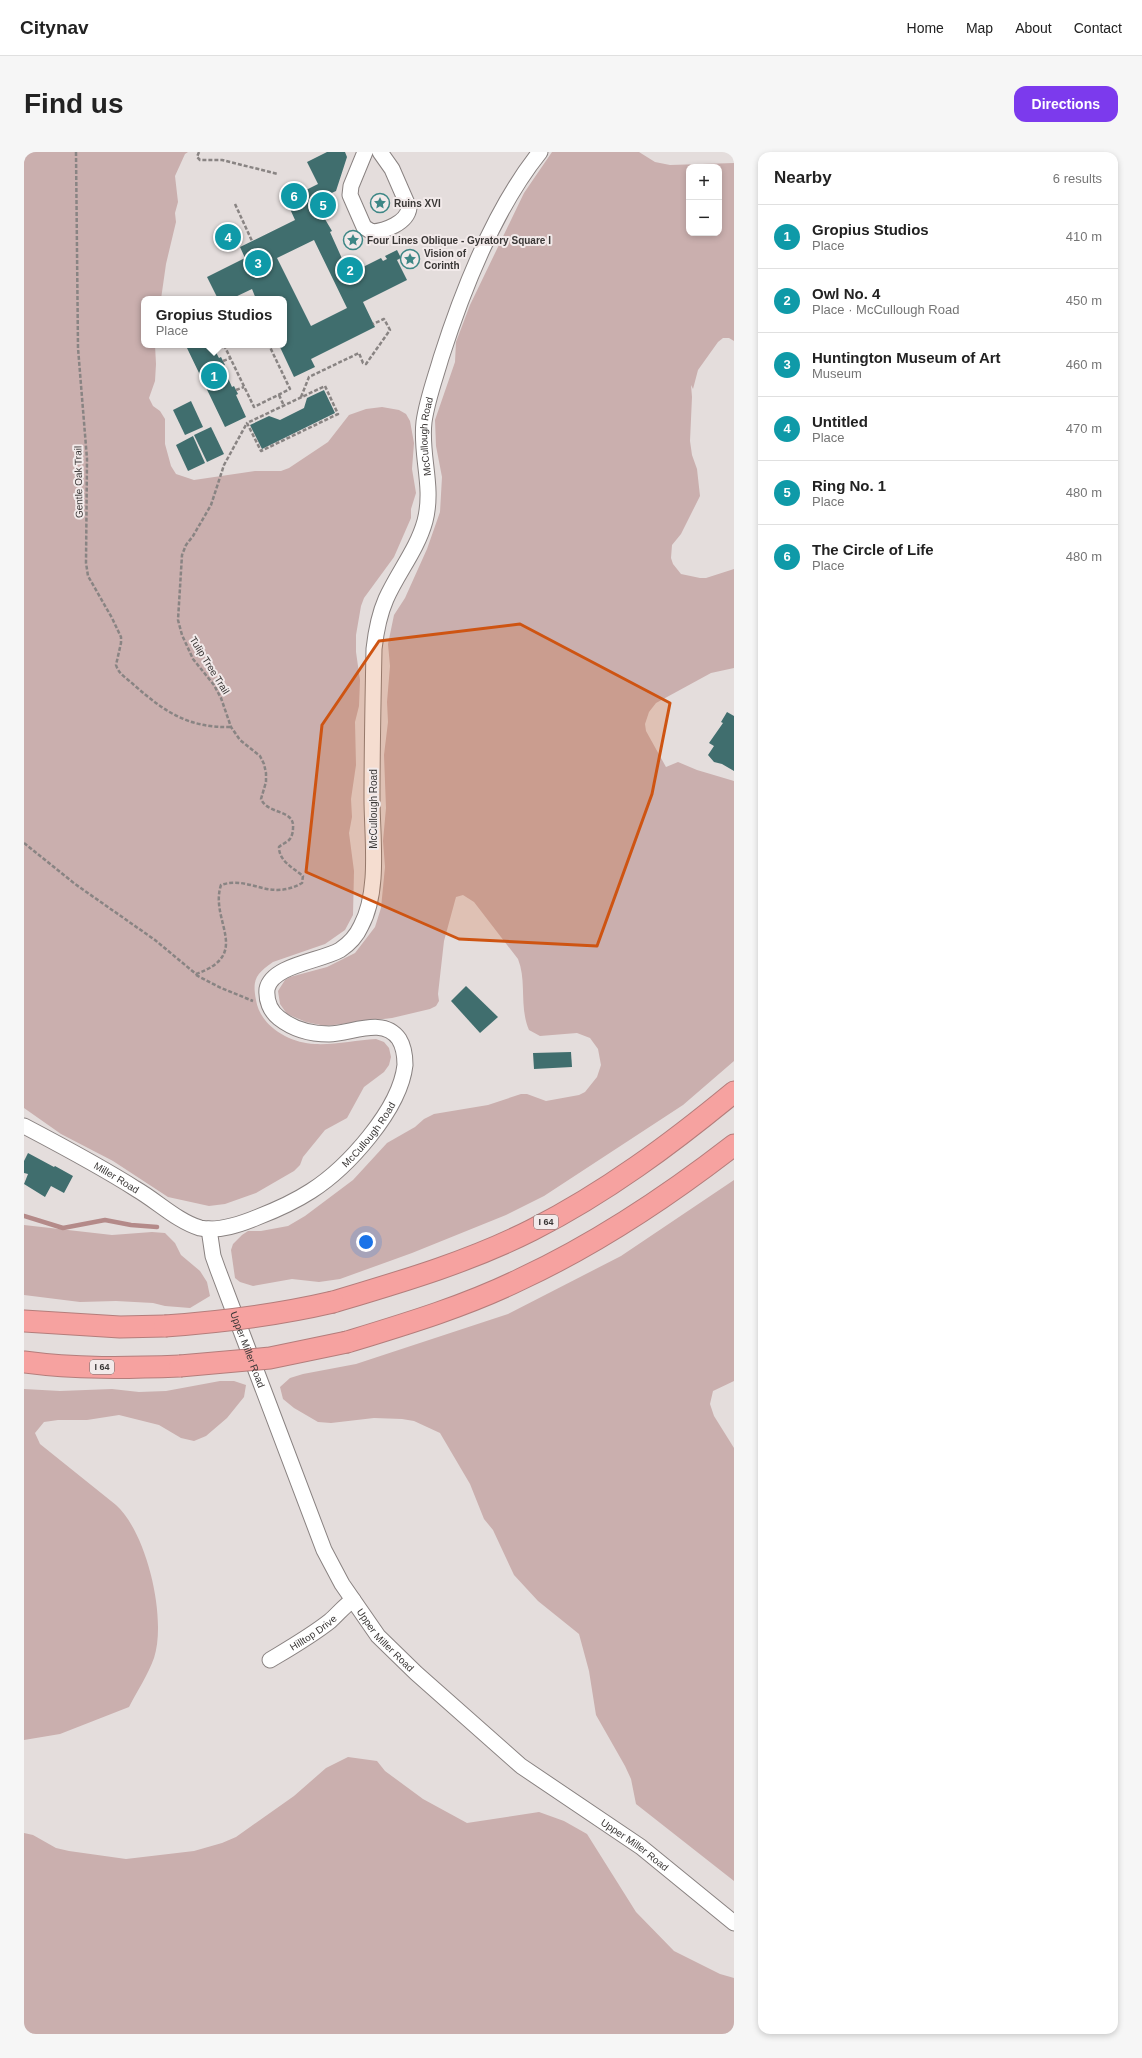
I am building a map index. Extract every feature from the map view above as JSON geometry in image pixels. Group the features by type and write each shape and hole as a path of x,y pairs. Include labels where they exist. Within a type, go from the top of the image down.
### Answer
{"highway":[{"name":"I 64","path":"24,1321 120,1327 212,1323 297,1311 404,1281 470,1257 531,1230 592,1196 642,1164 734,1092"},
{"name":"I 64","path":"24,1362 139,1368 180,1366 270,1358 347,1342 406,1324 470,1301 521,1280 574,1253 630,1220 678,1188 734,1146"}],"street":[{"path":"365,152 351,186 350,195 364,227 372,232 378,232 402,221 408,214 409,208 392,169 380,152"},
{"name":"McCullough Road","path":"209,1229 223,1228 252,1220 293,1201 326,1180 355,1152 379,1122 390,1104 403,1073 405,1055 403,1047 398,1038 392,1032 382,1028 372,1027 332,1034 315,1034 301,1030 281,1020 274,1014 270,1006 267,991 272,979 279,973 324,957 343,948 355,936 366,916 370,899 373,858 374,649 379,616 393,585 414,550 426,516 429,488 423,438 426,412 446,341 475,268 506,202 540,152"},
{"name":"Miller Road","path":"24,1126 137,1189 184,1221 209,1229"},
{"name":"Upper Miller Road","path":"209,1229 213,1256 284,1442 315,1530 331,1566 378,1636 521,1766 641,1847 734,1922"},
{"name":"Hilltop Drive","path":"270,1660 307,1638 331,1620 342,1607 353,1600"}],"path":[{"name":"Gentle Oak Trail","path":"76,152 78,348 87,459 86,496 88,576 120,637 121,643 116,665 121,675 174,716 189,722 216,728 231,727"},
{"path":"199,152 197,157 200,160 222,160 278,174"},
{"path":"235,204 252,240"},
{"path":"301,397 309,378 359,354 363,364 366,364 390,330 384,319 373,324"},
{"path":"225,348 254,407 290,389 270,348"},
{"path":"223,361 230,358"},
{"path":"325,386 338,414 261,452 247,423 284,406 325,386"},
{"path":"236,390 244,387"},
{"path":"278,395 284,406"},
{"name":"Tulip Tree Trail","path":"196,974 215,965 224,955 226,942 218,895 221,885 230,882 272,891 291,889 302,883 303,876 285,862 279,854 278,847 289,840 293,832 294,824 291,818 285,814 263,805 261,799 266,782 264,764 260,756 240,740 231,727 221,698 214,685 202,672 193,658 182,635 178,620 182,555 186,545 212,505 224,465 247,423"},
{"path":"24,843 75,884 155,940 196,974 221,988 244,998 260,1001"}],"highlighted area":[{"path":"520,624 670,703 652,794 597,946 459,939 306,872 322,725 379,641"}],"shaded area":[{"path":"24,152 188,152 185,154 175,176 178,202 175,213 176,222 166,264 161,296 141,296 141,348 155,348 155,381 149,398 153,406 160,411 165,419 165,444 171,466 176,474 194,480 255,471 281,471 289,468 328,442 349,415 366,409 382,407 399,410 406,414 410,421 414,443 412,469 416,493 411,509 411,518 394,557 364,598 361,606 356,635 356,652 360,680 359,706 355,722 356,765 351,799 352,817 349,833 354,871 353,915 345,930 325,944 273,962 259,974 255,982 256,1000 263,1018 277,1031 286,1036 305,1043 315,1044 330,1044 376,1039 384,1042 389,1048 391,1057 389,1065 384,1072 364,1087 347,1118 325,1130 303,1157 300,1165 294,1171 256,1193 225,1204 209,1206 168,1197 113,1161 61,1134 24,1108"},
{"path":"552,152 639,152 655,162 670,165 686,164 686,236 722,236 722,164 702,164 734,163 734,341 729,338 723,338 718,342 698,370 693,389 691,385 692,397 690,441 692,455 697,469 700,496 681,534 672,545 671,558 673,564 681,574 700,578 706,578 734,569 734,668 711,673 656,703 649,712 645,724 646,731 666,767 678,762 697,770 734,781 734,1061 683,1105 544,1196 506,1215 412,1253 340,1279 319,1282 292,1279 253,1286 240,1282 235,1278 231,1250 233,1244 242,1235 248,1231 261,1231 288,1226 305,1216 353,1180 387,1143 415,1127 424,1119 434,1114 488,1105 521,1094 527,1094 546,1101 579,1095 585,1092 597,1077 601,1065 598,1049 590,1038 577,1033 540,1036 529,1030 524,1012 521,967 518,959 474,902 463,895 456,897 444,941 438,994 439,1001 436,1006 430,1009 392,1018 325,1026 306,1022 287,1014 280,1004 278,991 285,980 290,977 327,967 355,953 375,927 381,908 385,867 383,841 386,808 384,755 388,722 387,702 390,666 388,644 394,615 405,598 427,549 440,512 442,477 436,446 435,420 455,362 456,342 470,305 524,193"},
{"path":"734,1180 734,1381 713,1391 710,1404 714,1416 734,1448 734,1881 636,1804 631,1779 596,1715 589,1671 579,1634 538,1601 514,1575 493,1530 484,1519 470,1484 440,1433 414,1421 402,1419 374,1418 331,1423 318,1422 294,1408 283,1399 280,1387 290,1378 303,1374 356,1364 508,1314 621,1256"},
{"path":"24,1225 112,1235 152,1232 165,1233 175,1243 181,1255 200,1271 207,1282 210,1296 190,1308 165,1306 153,1303 116,1301 80,1302 24,1295"},
{"path":"220,1381 234,1381 246,1385 244,1397 227,1418 206,1436 194,1441 181,1438 159,1425 119,1415 87,1420 58,1420 44,1422 35,1433 40,1444 116,1505 127,1518 137,1535 152,1577 158,1621 157,1641 152,1664 129,1707 60,1734 24,1740 24,1389 60,1391 112,1389 139,1392 166,1391"},
{"path":"348,1757 377,1761 385,1771 423,1799 467,1823 539,1812 564,1821 587,1834 636,1912 674,1951 720,1974 734,1978 734,2034 24,2034 24,1833 33,1835 56,1848 126,1859 194,1851 222,1843 236,1837 294,1796 326,1768"}],"building":[{"path":"327,152 345,152 347,157 336,191 323,197 319,209 332,231 330,232 349,274 381,258 383,261 387,259 385,256 397,250 401,258 397,260 407,280 363,302 375,327 311,359 315,367 294,377 280,348 287,348 287,296 255,296 252,289 237,296 216,296 207,277 245,258 240,247 295,220 286,200 318,184 307,162","holes":["314,240 347,308 311,326 277,258"]},
{"path":"187,348 214,348 225,365 223,367 232,387 234,386 238,394 236,395 246,417 225,427"},
{"path":"324,390 335,413 262,449 250,425 269,416 280,420 304,408 307,398"},
{"path":"191,401 203,427 185,435 173,410"},
{"path":"211,427 224,454 207,462 194,435"},
{"path":"193,436 205,463 188,471 176,445"},
{"path":"727,712 734,716 734,771 722,764 714,762 708,755 714,746 709,743 723,723 721,722"},
{"path":"466,986 498,1017 480,1033 451,1001"},
{"path":"571,1052 572,1067 534,1069 533,1053"},
{"path":"28,1153 73,1176 64,1193 51,1186 45,1197 24,1184 28,1174 24,1173 24,1161"}],"waterway":[{"path":"24,1216 63,1228 105,1220 131,1225 157,1227"}],"place":[{"name":"The Circle of Life","path":"294,196"},
{"name":"Ruins XVI","path":"380,203"},
{"name":"Ring No. 1","path":"323,205"},
{"name":"Untitled","path":"228,237"},
{"name":"Four Lines Oblique - Gyratory Square I","path":"353,240"},
{"name":"Vision of Corinth","path":"410,259"},
{"name":"Huntington Museum of Art","path":"258,263"},
{"name":"Owl No. 4","path":"350,270"},
{"name":"Gropius Studios","path":"214,376"}]}
